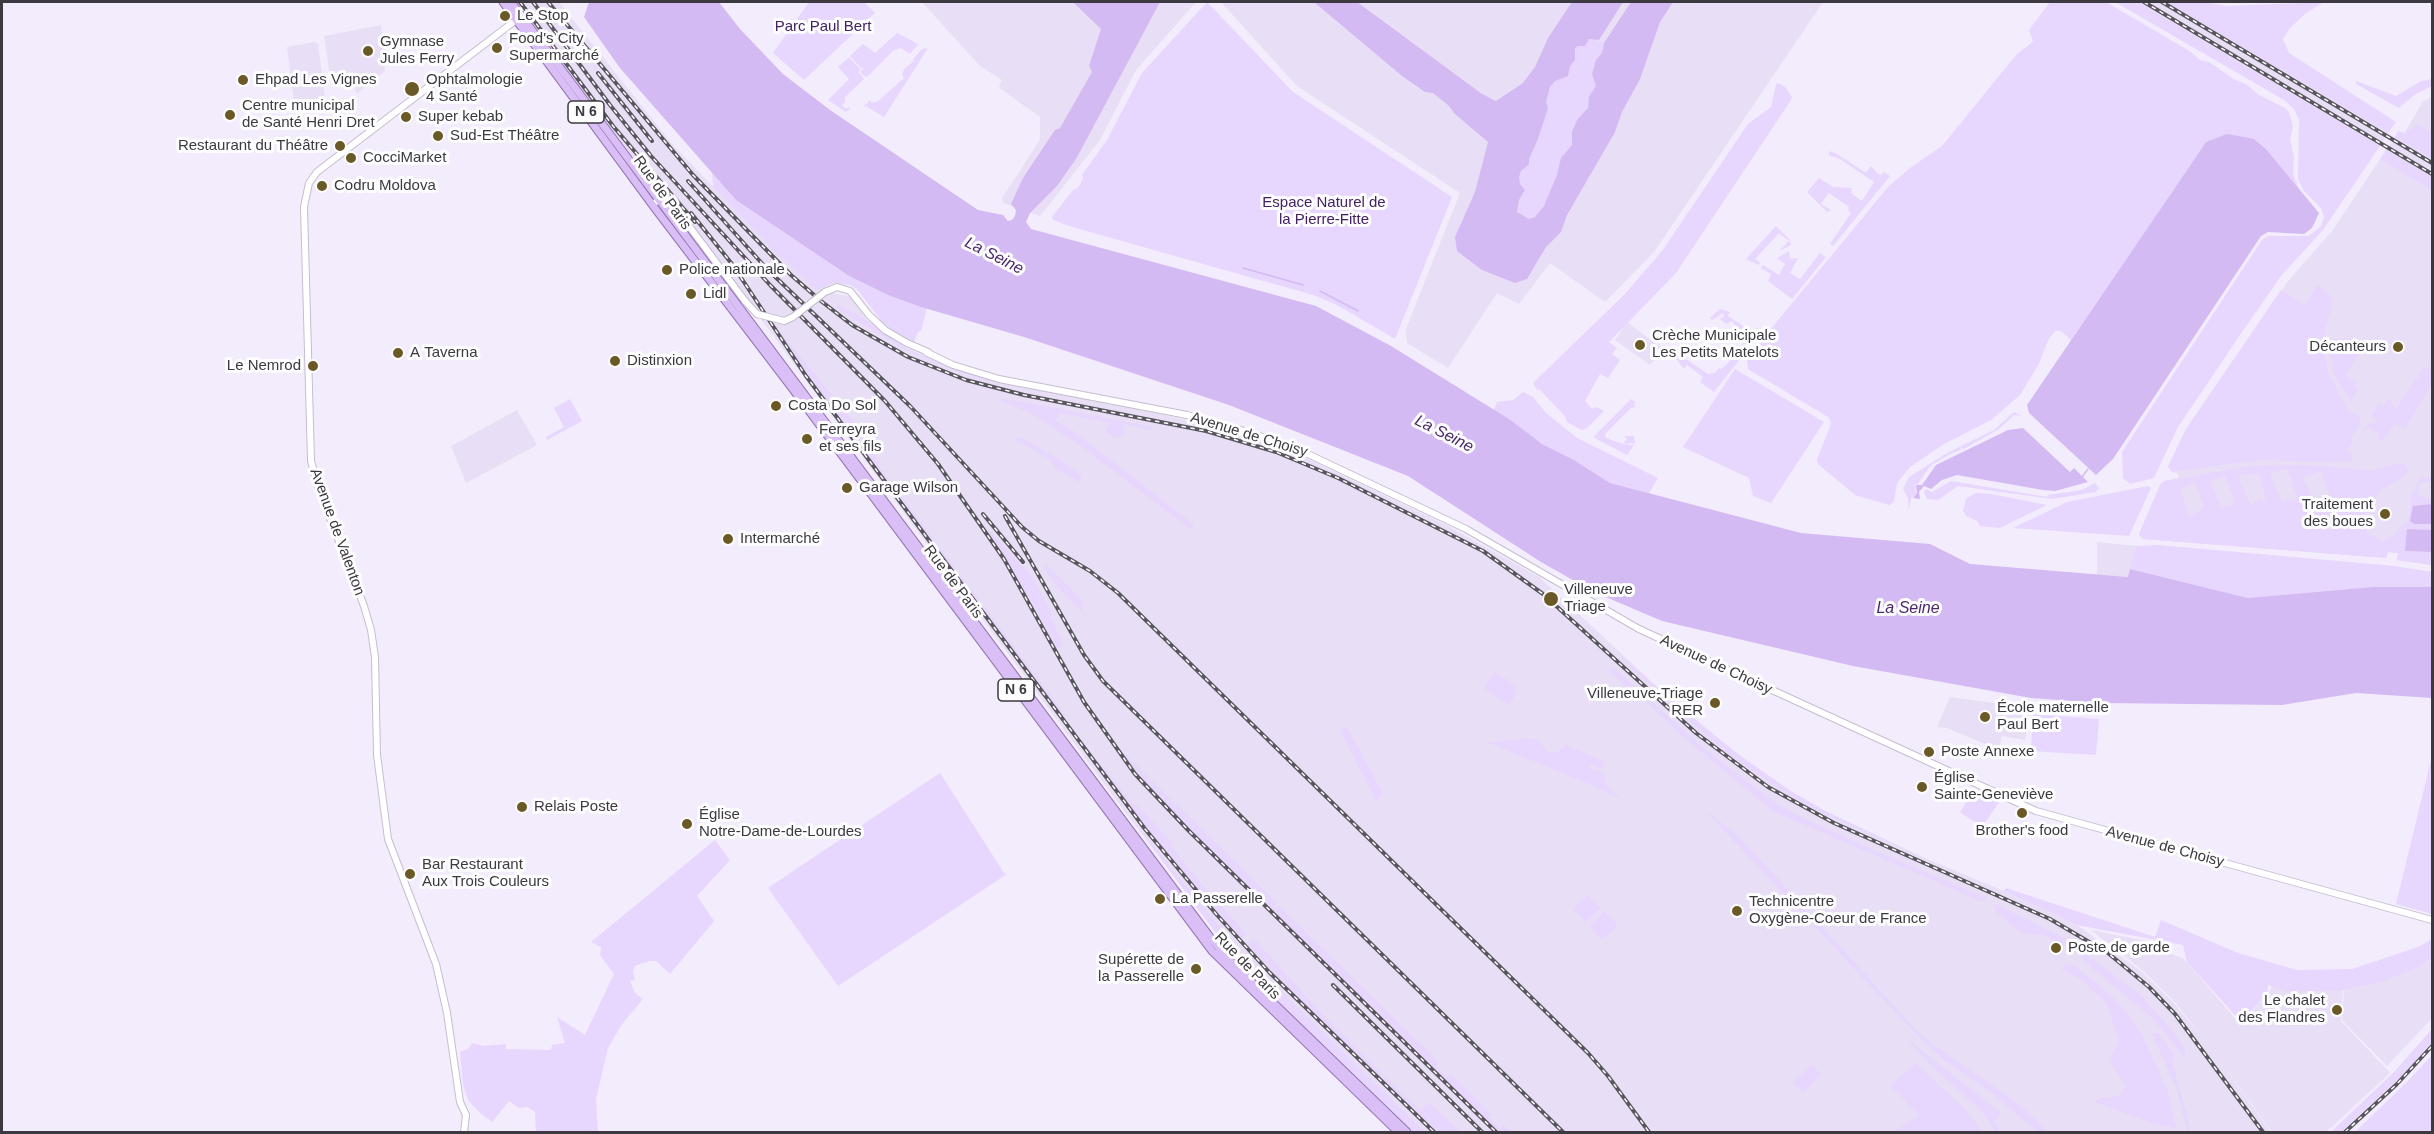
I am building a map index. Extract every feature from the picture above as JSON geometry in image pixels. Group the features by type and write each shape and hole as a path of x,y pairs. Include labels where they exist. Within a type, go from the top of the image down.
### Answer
{"main road":[{"name":"N 6","path":"503,2 520,18"},
{"name":"N 6","path":"511,2 520,18"},
{"name":"Rue de Paris","path":"520,18 660,199 667,212 1210,937 1239,969 1407,1132"},
{"name":"Rue de Paris","path":"520,18 653,204 1212,951 1398,1132"},
{"name":"Avenue de Valenton","path":"464,1132 466,1115 460,1102 447,1013 436,964 389,846 376,746 375,657 371,630 318,487 311,461 304,207 306,192 314,175 520,18"},
{"name":"Avenue de Choisy","path":"660,199 667,198 671,202 745,301 758,314 784,321 825,292 837,287 850,291 881,327 899,339 938,359 972,371 1014,382 1225,424 1308,453 1480,537 1639,629 2036,811 2433,920"},
{"path":"653,204 660,199"},
{"path":"831,442 843,447"}],"shaded area":[{"path":"517,2 559,2 672,144 750,225 836,281 826,287 832,293 849,296 874,329 906,348 949,367 998,381 1014,382 1191,421 1281,446 1446,525 1539,577 1654,684 1737,754 1789,790 1827,812 1927,859 2077,925 2141,971 2173,1002 2202,1037 2175,1002 2142,970 2091,930 2145,941 2145,945 2183,958 2239,1023 2267,997 2275,980 2343,988 2341,1021 2390,1073 2326,1132 2272,1132 2203,1038 2271,1132 1421,1132 1237,955 1231,942 1128,816 667,192 652,182"},
{"path":"922,2 1196,2 1136,70 1100,140 1040,216 1003,203 1002,198 1040,140 1040,117 1001,89 999,86 1002,80 979,65"},
{"path":"1221,2 1823,2 1654,252 1605,302 1550,263 1519,304 1497,293 1448,368 1407,343 1406,329 1460,193 1297,86"},
{"path":"2138,2 2166,2 2388,133 2380,146"},
{"path":"381,25 385,71 356,94 353,72 330,76 324,36"},
{"path":"314,42 318,44 326,105 295,111 287,47"},
{"path":"2432,97 2432,146 2407,129 2423,101"},
{"path":"2395,137 2432,159 2432,177 2386,150"},
{"path":"2380,159 2432,191 2432,565 2397,560 2398,553 2388,552 2386,558 2143,539 2139,534 2160,485 2164,481 2179,478 2177,473 2172,472 2168,467 2186,429 2288,281 2333,230"},
{"name":"Crèche Municipale Les Petits Matelots","path":"1627,322 1664,350 1650,365 1615,340"},
{"path":"517,410 537,445 466,483 451,446"},
{"path":"2097,542 2136,546 2129,577 2097,575"},
{"name":"École maternelle Paul Bert","path":"1950,697 2030,708 2025,740 2002,736 1999,750 1947,728 1937,727"},
{"path":"2432,960 2432,1018 2387,1066 2342,1020 2344,989 2415,968"}],"green space":[{"name":"Parc Paul Bert","path":"809,2 864,2 875,13 804,80 773,53"},
{"name":"Espace Naturel de la Pierre-Fitte","path":"1207,2 1293,92 1452,197 1395,339 1337,305 1313,295 1053,220 1052,217 1073,190 1079,186 1083,179 1082,175 1107,140 1142,73"},
{"path":"2050,2 2106,2 2191,52 2200,60 2209,62 2235,80 2246,84 2259,95 2285,108 2289,112 2293,126 2290,139 2294,157 2293,174 2299,189 2266,149 2254,139 2206,142 2071,340 2061,331 2055,331 2048,340 2039,364 2020,395 1991,420 1944,444 1910,467 1897,483 1894,502 1889,505 1855,495 1818,464 1817,459 1830,427 1831,422 1828,417 1748,369 1747,358 1888,187 1910,168 1942,146 2017,54 2033,41 2029,30"},
{"path":"2115,2 2138,2 2380,146 2323,230 2281,276 2240,335 2178,427 2154,478 2130,484 2123,478 2122,452 2262,240 2268,236 2309,236 2321,226 2324,217 2321,208 2304,191 2298,179 2299,120 2294,109 2284,100"},
{"path":"2166,2 2202,2 2228,6 2324,2 2306,13 2290,28 2283,39 2289,53 2396,122 2388,133"},
{"path":"897,33 918,44 910,54 901,48 894,50 867,77 863,75 860,72 864,68 861,68 850,56 863,44 875,53"},
{"path":"1588,39 1604,43 1592,74 1596,86 1588,102 1588,108 1572,132 1572,145 1561,158 1557,175 1544,206 1535,217 1526,218 1517,212 1519,200 1524,194 1519,177 1538,139 1546,111 1548,91 1555,81 1568,76 1570,66 1575,60 1575,48"},
{"path":"928,48 884,117 866,106 862,108 870,100 877,102 904,78 902,75 904,69 914,61 913,59 922,49"},
{"path":"849,57 860,69 859,73 864,79 845,97 842,105 850,109 846,112 828,100 849,79 838,67"},
{"path":"2432,79 2432,86 2414,95 2399,108 2356,84 2356,81 2396,96 2421,81"},
{"path":"1778,83 1785,87 1792,97 1791,100 1676,273 1609,342 1617,348 1612,354 1620,360 1608,378 1600,374 1585,401 1592,409 1597,407 1604,411 1582,430 1567,422 1565,416 1539,389 1537,390 1533,383 1624,295 1662,251 1748,124 1771,107"},
{"path":"2417,124 2432,133 2432,159 2395,137 2398,131 2405,133 2407,129 2412,130"},
{"path":"2386,150 2432,177 2432,191 2380,159"},
{"path":"1829,151 1866,173 1871,166 1878,174 1881,175 1884,172 1890,176 1833,246 1830,244 1851,213 1848,210 1849,207 1829,193 1821,204 1831,210 1827,212 1807,192 1819,178 1833,187 1852,188 1851,193 1862,201 1874,182 1840,159 1829,155"},
{"path":"712,172 736,200 849,276 888,295 927,308 921,331 918,332 914,342 908,342 883,323 857,289 850,285 834,283 816,290 775,252 713,187"},
{"path":"1776,226 1789,239 1791,245 1779,251 1789,241 1779,233 1755,259 1760,263 1758,265 1746,259"},
{"path":"1789,251 1790,259 1798,258 1790,273 1800,279 1820,253 1826,257 1792,299 1768,281 1771,274 1761,268 1763,265 1779,275 1785,264 1777,258"},
{"path":"2317,285 2329,294 2333,301 2323,337 2329,375 2348,410 2358,416 2361,422 2350,439 2353,441 2347,451 2354,455 2350,462 2258,460 2172,472 2168,467 2186,429 2281,290 2305,305"},
{"path":"838,305 870,322 906,348 949,367 991,379 990,382 953,370 904,349 836,308"},
{"path":"1720,309 1730,312 1728,316 1758,336 1714,392 1700,382 1703,377 1687,365 1684,369 1674,356 1682,348 1684,349 1681,353 1683,357 1708,374 1715,373 1719,368 1725,366 1747,338 1732,321 1726,324 1720,319 1724,316 1723,313 1712,320 1710,318"},
{"path":"776,327 854,422 856,430 879,463 878,465 1063,712 1065,721 804,369"},
{"path":"2328,339 2352,339 2364,346 2346,374 2357,381 2354,387 2358,390 2351,402 2333,372"},
{"path":"2428,367 2432,370 2432,383 2405,429 2397,424 2394,425 2381,441 2378,439 2380,434 2368,427 2365,431 2363,430 2369,423 2375,424 2378,420 2371,416 2379,403 2384,406 2388,399 2392,402 2390,405 2397,408 2416,378 2418,379 2422,368 2426,370"},
{"path":"1735,369 1824,422 1771,503 1753,496 1749,478 1683,447"},
{"path":"1523,392 1533,397 1546,413 1577,438 1658,478 1649,493 1610,483 1574,460 1542,444 1494,410 1497,402 1513,400"},
{"path":"570,399 582,421 547,440 546,437 564,427 554,408"},
{"path":"997,399 1020,401 1152,427 1150,430 1125,424 1123,435 1115,438 1105,432 1110,423 1059,413 1056,421 1071,429 1194,525 1191,529 1038,417"},
{"path":"1631,399 1636,403 1634,405 1636,407 1631,408 1605,434 1606,438 1626,445 1634,445 1627,455 1593,437 1595,435 1598,437 1596,434"},
{"path":"2014,412 2022,416 2014,415 1999,429 1964,449 1960,447 1961,450 1930,466 1915,485 1916,494 1911,498 1909,510 1908,498 1903,489 1909,477 1949,452 1994,430"},
{"path":"1624,436 1634,436 1635,444 1626,445 1624,442 1627,439"},
{"path":"1015,437 1020,437 1062,461 1082,476 1079,482 1057,470 1048,458 1015,440"},
{"path":"2403,463 2408,468 2405,476 2380,490 2359,523 2359,527 2381,541 2396,534 2405,522 2406,525 2410,515 2410,501 2414,500 2410,496 2418,490 2415,487 2422,477 2432,477 2432,481 2421,483 2417,493 2423,498 2432,498 2432,504 2415,505 2414,524 2432,524 2432,530 2407,529 2407,552 2432,552 2432,565 2397,560 2398,553 2388,552 2386,558 2143,539 2139,534 2160,485 2164,481 2251,466 2301,465 2371,470","holes":["2288,470 2297,495 2295,499 2282,502 2270,474","2321,471 2330,497 2314,504 2303,477","2259,473 2266,500 2262,501 2261,498 2250,505 2238,476","2225,476 2235,501 2232,505 2221,508 2210,481","2195,482 2204,508 2189,515 2180,488"]},
{"path":"1951,481 2047,497 2082,490 2095,483 2099,488 2096,492 2052,499 1958,486 1938,500 1927,499 1924,492 1926,489 1932,492"},
{"path":"2148,486 2151,488 2129,536 2013,528 2067,502"},
{"path":"1976,493 2047,505 2000,528 1980,526 1963,511 1966,499"},
{"path":"985,526 1032,577 1052,614 1051,618 1063,644 1057,649 1034,606"},
{"path":"2158,545 2394,566 2432,572 2432,587 2372,587 2248,598 2130,569 2136,546"},
{"path":"1045,564 1080,598 1083,603 1080,608 1091,621 1065,595 1043,568"},
{"path":"1621,656 1672,702 1738,754 1789,790 1827,812 1901,847 1822,813 1786,793 1740,762 1708,737 1621,659"},
{"path":"1613,667 1706,750 1777,804 1871,849 1987,898 1983,902 1773,811 1680,734 1644,699 1635,702 1624,685 1610,671"},
{"path":"1495,672 1515,685 1517,691 1509,705 1484,688"},
{"path":"2033,714 2099,719 2096,755 2031,751"},
{"path":"1347,727 1383,794 1376,801 1340,730"},
{"path":"1537,739 1548,752 1558,752 1566,745 1601,760 1605,763 1602,769 1591,764 1589,768 1605,773 1604,782 1620,799 1487,742"},
{"path":"1116,746 1277,903 1271,910 1169,810"},
{"path":"2432,756 2432,914 2396,904"},
{"path":"1096,758 1132,803 1141,809 1172,843 1172,847 1186,866 1246,934 1241,939 1150,833 1096,762"},
{"path":"940,773 1004,873 1007,874 838,986 768,888"},
{"path":"1975,789 2000,801 1982,827 1960,812"},
{"path":"1706,811 1732,831 1753,852 1915,1029 1931,1043 2024,1108 2048,1132 2038,1132 1992,1093 1944,1060 1917,1035"},
{"path":"1129,816 1231,941 1226,946 1221,940"},
{"path":"715,840 730,860 697,896 714,921 670,974 656,961 635,966 633,971 635,980 630,981 635,993 643,999 622,1024 608,1048 596,1099 598,1132 536,1132 535,1112 528,1107 519,1108 509,1101 492,1122 480,1113 468,1100 463,1085 460,1052 468,1049 473,1043 483,1046 506,1044 506,1049 551,1050 552,1045 565,1043 557,1017 585,1035 614,974 600,955 601,947 591,942"},
{"path":"2006,888 2155,937 2161,920 2238,953 2297,970 2352,969 2418,947 2432,939 2432,959 2381,982 2342,990 2290,992 2268,985 2267,996 2240,1021 2187,962 2183,945 2077,925 2004,891"},
{"path":"1590,892 1588,896 1600,908 1586,922 1573,909"},
{"path":"1995,904 2064,938 2139,994 2171,1029 2185,1050 2185,1058 2151,1016 2095,971 2080,955 2045,935 2022,933 1996,912"},
{"path":"1278,905 1438,1061 1436,1066 1447,1077 1451,1074 1492,1115 1488,1117 1500,1128 1504,1126 1513,1132 1500,1132 1484,1119 1272,912"},
{"path":"1604,912 1618,925 1604,938 1600,938 1590,926"},
{"path":"1253,938 1327,1019 1395,1087 1421,1110 1429,1103 1461,1132 1438,1132 1303,1003 1247,944"},
{"path":"1250,961 1425,1132 1413,1132 1282,1006 1245,965"},
{"path":"2066,963 2076,967 2106,991 2126,1012 2141,1033 2168,1092 2176,1128 2156,1124 2094,1102 2102,1097 2111,1098 2120,1095 2126,1086 2110,1061 2119,1041 2106,1002 2081,979 2062,970"},
{"path":"2432,1029 2432,1042 2403,1075 2341,1132 2331,1132 2395,1071"},
{"path":"2152,1033 2158,1033 2174,1055 2172,1062 2187,1114 2190,1129 2188,1132 2176,1088"},
{"path":"1906,1038 2001,1113 1994,1122 2000,1132 1996,1132 1983,1112 1933,1067"},
{"path":"2432,1055 2432,1132 2355,1132 2408,1081"},
{"path":"1915,1063 1967,1111 1982,1132 1892,1132 1920,1116 1891,1086"},
{"path":"1812,1065 1821,1075 1803,1093 1793,1083"}],"water":[{"name":"La Seine","path":"589,2 719,2 740,29 783,74 830,110 978,210 1003,215 1008,221 1015,216 1016,210 1011,204 1023,178 1055,130 1060,128 1092,72 1089,66 1101,29 1073,2 1160,2 1076,159 1057,186 1030,213 1026,222 1031,229 1316,306 1391,346 1509,419 1542,444 1574,460 1610,483 1801,533 1930,544 1970,564 2128,577 2130,569 2248,598 2372,587 2432,587 2432,698 2356,693 2282,705 2100,703 2031,698 1853,666 1662,621 1594,592 1541,562 1408,476 1229,405 1024,337 921,307 888,295 849,276 736,200 620,68 584,17"},
{"path":"1314,2 1357,2 1482,94 1496,101 1523,83 1535,67 1548,38 1572,2 1623,2 1599,40 1589,39 1585,46 1575,48 1575,60 1570,66 1568,76 1555,81 1550,87 1546,102 1548,108 1538,139 1529,164 1521,171 1519,177 1520,184 1525,190 1519,200 1517,212 1529,219 1535,217 1544,206 1557,175 1561,158 1572,145 1572,132 1577,120 1588,108 1589,97 1596,86 1592,74 1596,60 1602,53 1604,43 1631,2 1673,2 1660,22 1640,79 1622,112 1615,132 1567,215 1561,232 1546,247 1527,279 1515,283 1482,270 1457,251 1455,237 1475,192 1488,142 1455,114 1448,105 1433,93 1425,92 1402,76"},
{"path":"2227,134 2254,139 2266,149 2319,213 2312,228 2304,234 2268,232 2261,236 2113,459 2096,475 2029,413 2027,405 2206,142"},
{"path":"2023,428 2070,472 2074,468 2088,482 2055,491 1957,475 1942,480 1931,489 1924,486 1919,492 1920,499 1913,498 1917,493 1916,485 1922,485 1936,465 2008,430"},
{"path":"2432,504 2432,524 2414,524 2410,521 2413,506"},
{"path":"2407,529 2432,530 2432,552 2405,551"}],"waterway":[{"path":"1243,268 1303,285"},
{"path":"1320,291 1358,311"},
{"path":"2082,477 2088,469"}],"railway":[{"path":"520,2 613,126 695,222"},
{"path":"533,2 651,156 771,286 885,401 938,464 1004,559 1084,702 1135,774 1189,831 1496,1132"},
{"path":"548,2 693,175 791,275 852,325 908,357 966,380 1024,395 1206,431 1276,452 1338,478 1483,551 1543,594 1696,733 1768,787 1834,823 2050,919 2108,953 2149,987 2175,1014 2263,1132"},
{"path":"2144,2 2432,174"},
{"path":"2162,2 2432,163"},
{"path":"598,73 652,141"},
{"path":"688,181 767,269 910,406 1022,527 1039,541 1090,571 1118,593 1588,1053 1649,1132"},
{"path":"691,213 732,264 806,376 1145,829 1217,915 1270,973 1434,1132"},
{"path":"983,514 1023,562"},
{"path":"1005,516 1084,655 1103,681 1563,1132"},
{"path":"1333,985 1482,1132"},
{"path":"2345,1132 2397,1084 2432,1046"}],"place":[{"name":"Le Stop","path":"505,16"},
{"name":"Food's City Supermarché","path":"497,48"},
{"name":"Gymnase Jules Ferry","path":"368,51"},
{"name":"Ehpad Les Vignes","path":"243,80"},
{"name":"Ophtalmologie 4 Santé","path":"412,89"},
{"name":"Centre municipal de Santé Henri Dret","path":"230,115"},
{"name":"Super kebab","path":"406,117"},
{"name":"Sud-Est Théâtre","path":"438,136"},
{"name":"Restaurant du Théâtre","path":"340,146"},
{"name":"CocciMarket","path":"351,158"},
{"name":"Codru Moldova","path":"322,186"},
{"name":"Police nationale","path":"667,270"},
{"name":"Lidl","path":"691,294"},
{"name":"Crèche Municipale Les Petits Matelots","path":"1640,345"},
{"name":"Décanteurs","path":"2398,347"},
{"name":"A Taverna","path":"398,353"},
{"name":"Distinxion","path":"615,361"},
{"name":"Le Nemrod","path":"313,366"},
{"name":"Costa Do Sol","path":"776,406"},
{"name":"Ferreyra et ses fils","path":"807,439"},
{"name":"Garage Wilson","path":"847,488"},
{"name":"Traitement des boues","path":"2385,514"},
{"name":"Intermarché","path":"728,539"},
{"name":"Villeneuve Triage","path":"1551,599"},
{"name":"Villeneuve-Triage RER","path":"1715,703"},
{"name":"École maternelle Paul Bert","path":"1985,717"},
{"name":"Poste Annexe","path":"1929,752"},
{"name":"Église Sainte-Geneviève","path":"1922,787"},
{"name":"Relais Poste","path":"522,807"},
{"name":"Brother's food","path":"2022,813"},
{"name":"Église Notre-Dame-de-Lourdes","path":"687,824"},
{"name":"Bar Restaurant Aux Trois Couleurs","path":"410,874"},
{"name":"La Passerelle","path":"1160,899"},
{"name":"Technicentre Oxygène-Coeur de France","path":"1737,911"},
{"name":"Poste de garde","path":"2056,948"},
{"name":"Supérette de la Passerelle","path":"1196,969"},
{"name":"Le chalet des Flandres","path":"2337,1010"}]}
